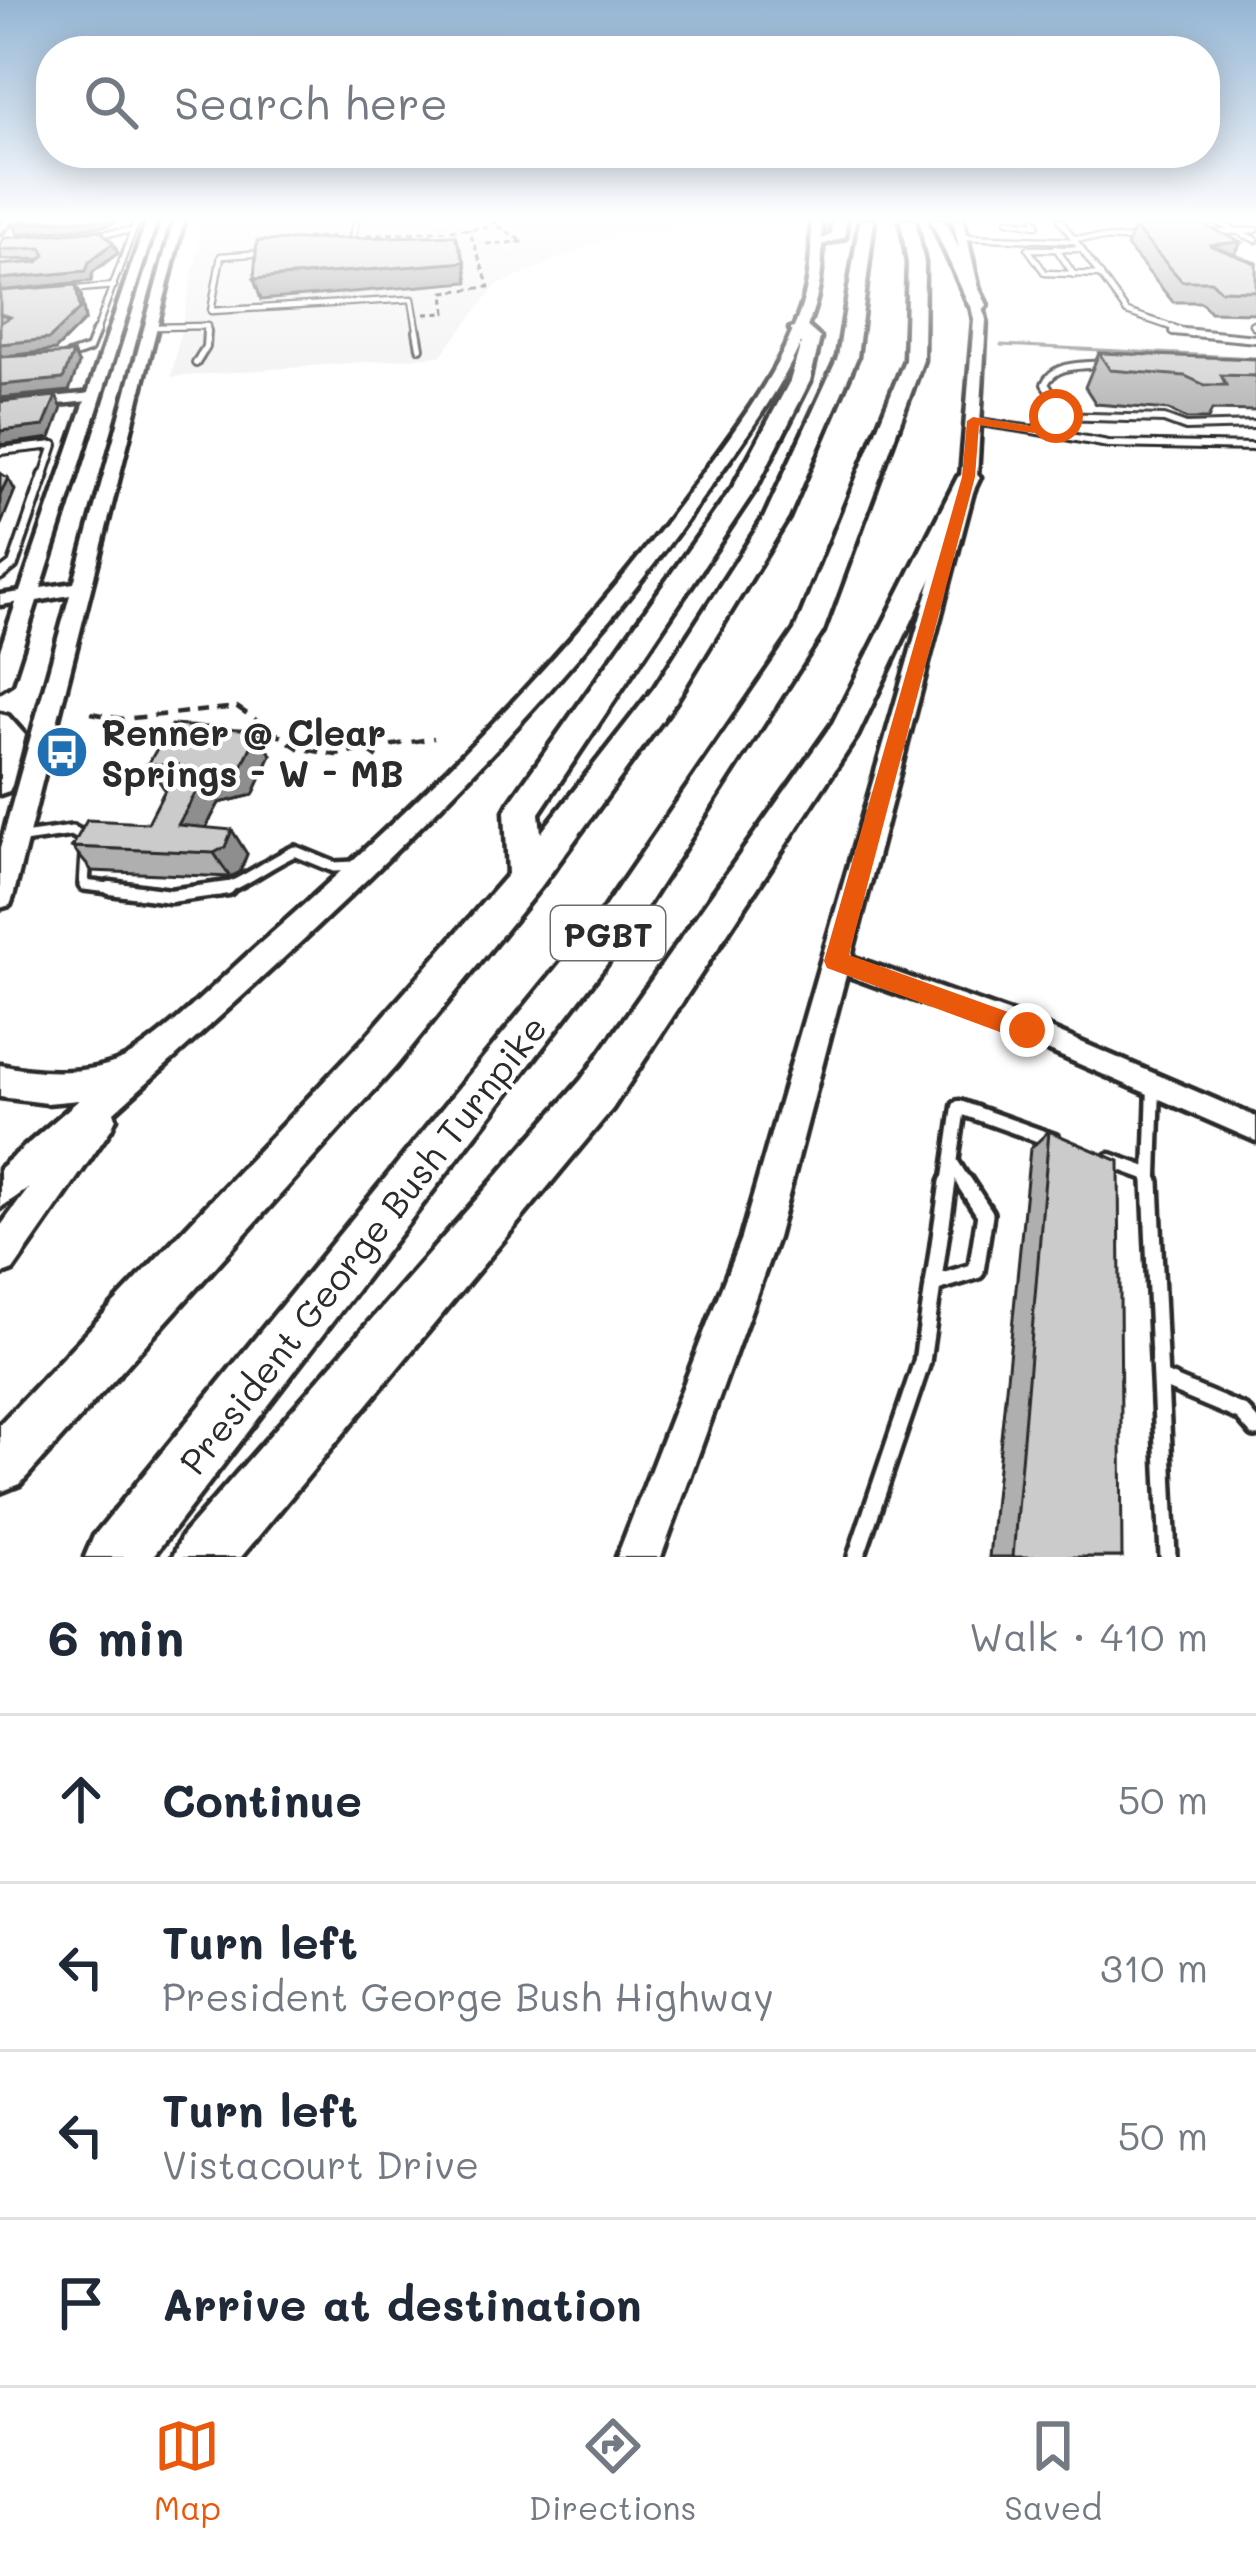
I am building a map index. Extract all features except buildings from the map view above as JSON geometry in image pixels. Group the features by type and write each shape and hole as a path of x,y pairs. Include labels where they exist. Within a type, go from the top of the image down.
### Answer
{"highway":[{"name":"PGBT","path":"0,1464 300,1138 526,874 700,641 793,489 829,414 854,343 864,293"},
{"name":"President George Bush Turnpike","path":"115,1557 612,928 809,631 914,360 915,293"},
{"path":"972,293 978,305"},
{"path":"526,874 522,811 700,556 778,430 800,381 811,338 799,329"},
{"path":"203,1557 597,1094 846,728 969,477"}],"main road":[{"path":"0,682 130,293"},
{"path":"0,897 8,839 82,587 160,293"},
{"path":"0,1191 367,865 475,758 668,538 777,377 811,293"},
{"path":"639,1557 759,1238 969,477 980,340 975,293"},
{"path":"118,331 151,327"},
{"path":"93,397 137,380"},
{"path":"93,397 118,400 110,424 122,435"},
{"path":"28,596 82,587"},
{"path":"0,722 14,735 0,784"},
{"path":"0,1081 44,1090 92,1084 142,1064"},
{"path":"0,1257 56,1174 142,1064"}],"street":[{"path":"0,406 93,397"},
{"path":"0,600 28,596"},
{"path":"836,961 1154,1081 1256,1129"}],"lane":[{"path":"66,357 89,349 111,293"},
{"path":"214,293 211,311 412,299 420,348"},
{"path":"1113,293 1127,312 1144,322 1178,333 1256,339"},
{"path":"151,327 207,326 206,347 196,363"},
{"path":"1067,416 1045,384 1049,375 1079,365 1109,364"},
{"path":"1034,430 1056,416 1164,419 1186,427 1256,425"},
{"path":"973,421 1108,444 1256,447"},
{"path":"0,452 54,446 13,565 0,575"},
{"path":"8,839 72,832 90,840 82,866 84,885 120,893 214,892 244,883 261,866 295,851 334,867 367,865"},
{"path":"1154,1081 1151,1175 1168,1557"},
{"path":"856,1557 922,1363 959,1107 1066,1145"},
{"path":"1087,1152 1151,1175"},
{"path":"933,1284 976,1270 985,1214 951,1162"},
{"path":"1161,1379 1242,1413 1256,1429"}],"path":[{"path":"415,315 446,313 444,293"},
{"path":"91,713 125,719 233,706 252,712 300,749 368,751 434,738"},
{"path":"368,751 378,758 388,781"}],"shaded area":[{"path":"189,293 491,293 440,356 171,377"}],"waterway":[{"path":"1001,345 1256,358"}],"place":[{"name":"Renner @ Clear Springs - W - MB","path":"62,752"}],"route":[{"path":"1027,1030 836,961 969,477 973,421 1034,430 1056,416"}]}
